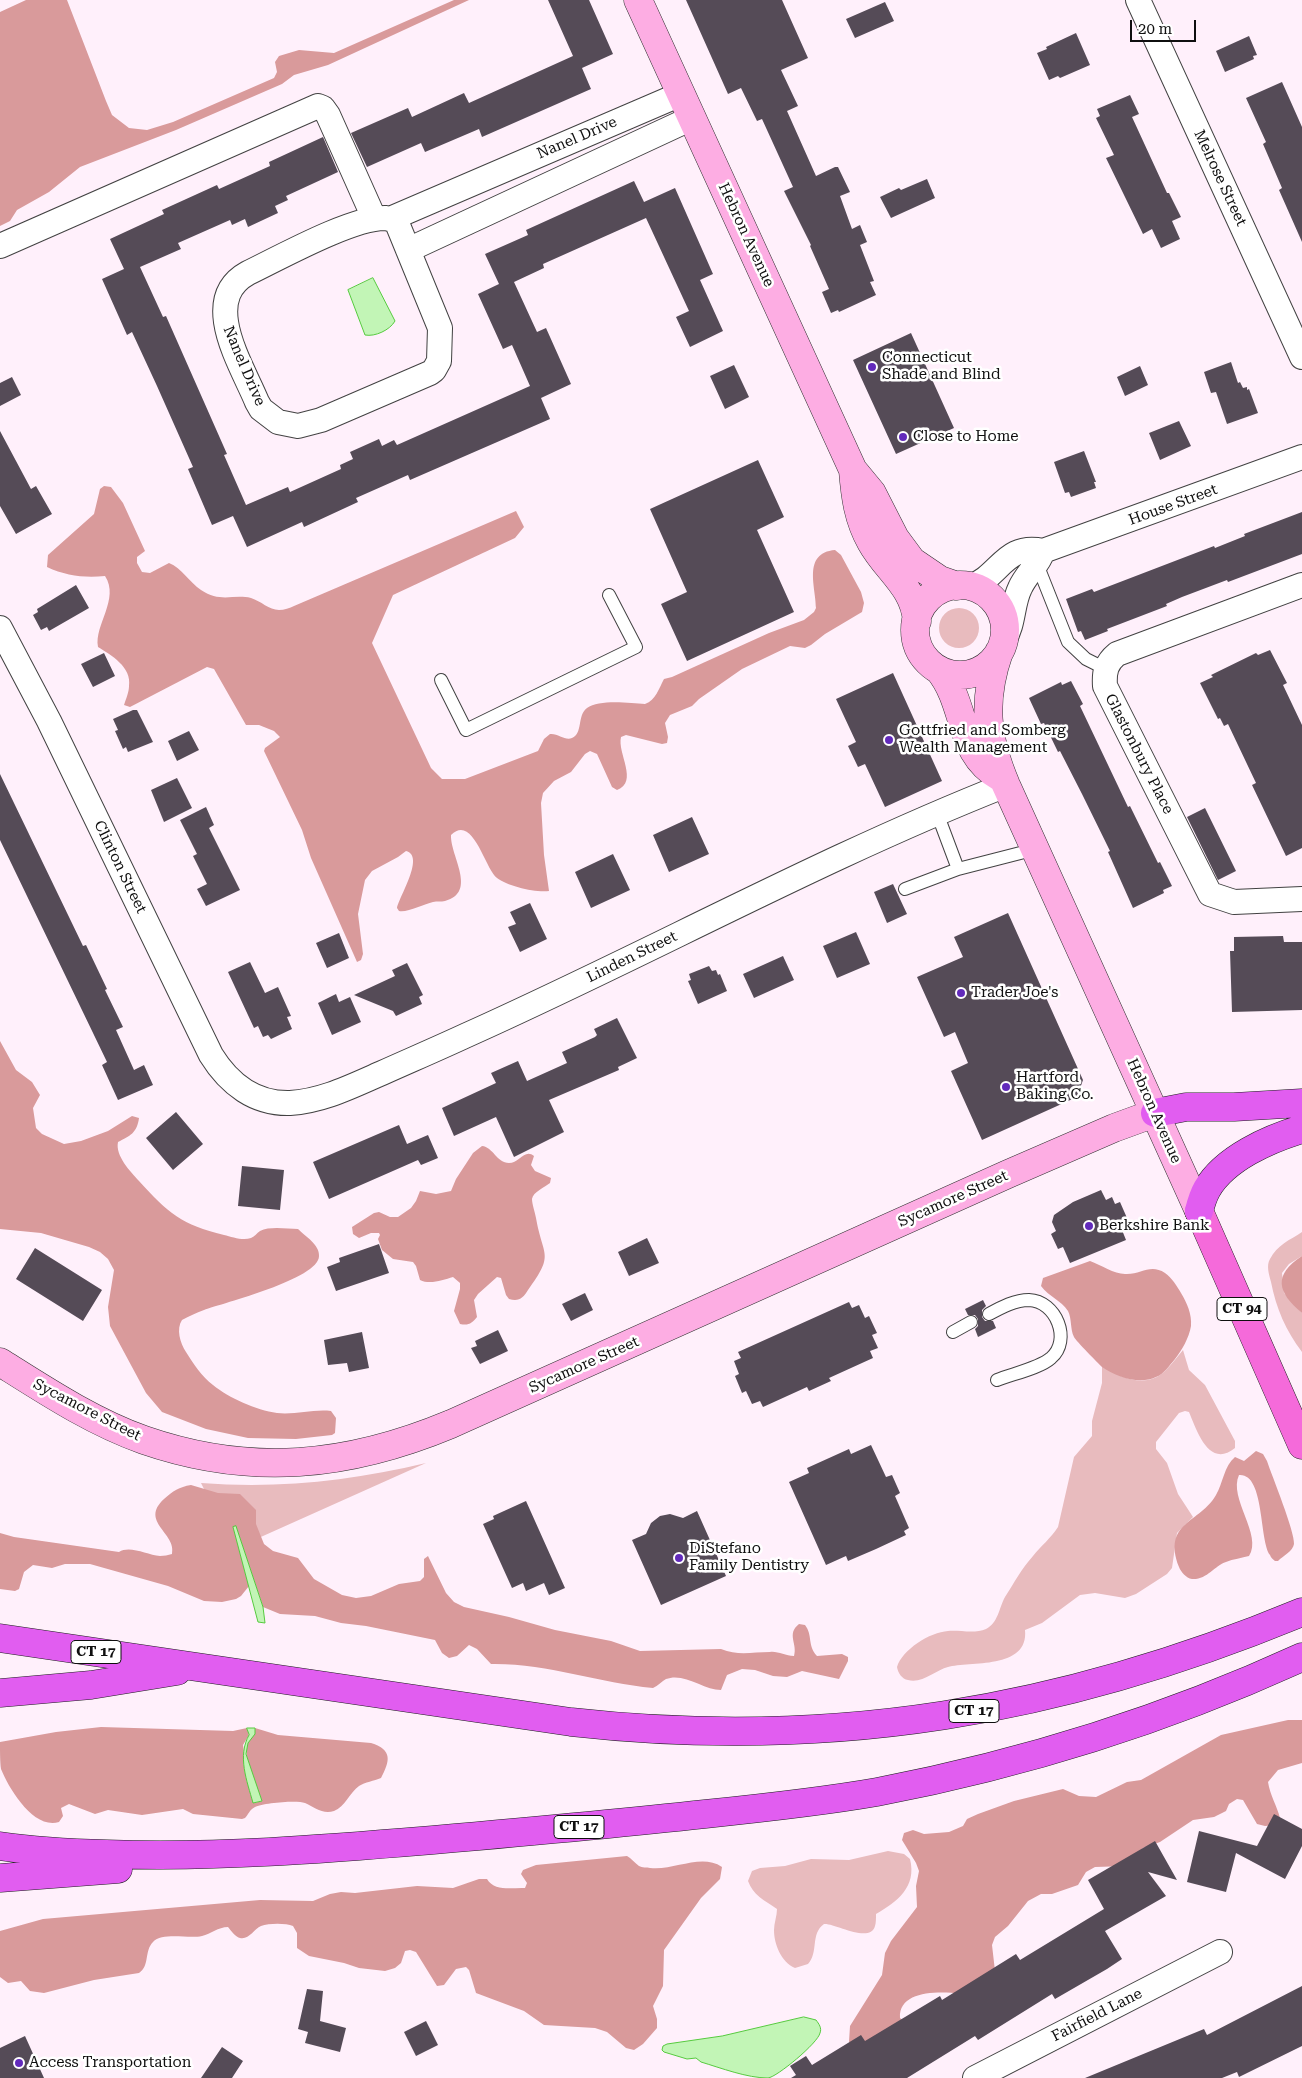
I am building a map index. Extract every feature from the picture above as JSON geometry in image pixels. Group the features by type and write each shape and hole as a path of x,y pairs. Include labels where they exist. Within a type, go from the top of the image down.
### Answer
{"highway":[{"path":"1155,1113 1186,1107 1234,1107 1302,1103"},
{"path":"1199,1211 1208,1186 1227,1167 1261,1146 1302,1129"},
{"name":"CT 17","path":"0,1638 509,1714 622,1728 692,1732 813,1730 926,1719 980,1710 1067,1691 1187,1656 1254,1632 1302,1612"},
{"name":"CT 17","path":"0,1846 52,1852 135,1855 235,1854 418,1841 656,1820 807,1803 876,1792 1013,1761 1080,1741 1214,1695 1302,1657"},
{"path":"0,1693 90,1685 139,1678 193,1667"},
{"path":"0,1878 156,1867 210,1860 235,1854"}],"main road":[{"name":"Hebron Avenue","path":"638,0 853,470 872,494 895,538 912,561 933,576 963,586"},
{"name":"Hebron Avenue","path":"853,470 856,503 863,526 879,555 908,589 913,599 917,621"},
{"path":"963,586 987,594 1000,609 1004,621 1002,646 987,666 970,674 951,674 939,670 921,652 917,640 917,621 921,609 939,591 963,586"},
{"name":"Hebron Avenue","path":"1002,646 990,683 988,717 992,748 1005,782 1199,1211 1302,1445"},
{"name":"Hebron Avenue","path":"939,670 949,683 956,699 970,746 975,756 1005,782"},
{"name":"Sycamore Street","path":"0,1362 45,1390 110,1425 143,1439 173,1448 218,1459 256,1463 312,1461 353,1455 409,1440 458,1421 1000,1178 1114,1128 1155,1113"}],"street":[{"name":"Melrose Street","path":"1138,0 1302,357"},
{"name":"Nanel Drive","path":"0,246 320,106 328,116 382,218 397,223 440,328 439,361 434,370 310,424 298,426 278,422 269,417 257,402 227,332 225,308 230,287 234,282 248,273 346,228 382,218 686,106"},
{"name":"Nanel Drive","path":"408,250 686,106"},
{"name":"House Street","path":"963,586 984,578 1016,552 1029,549 1040,558 1302,457"},
{"path":"1002,646 1013,617 1020,588 1040,558"},
{"path":"1106,669 1110,660 1117,654 1302,585"},
{"name":"Clinton Street","path":"0,628 53,729 200,1035 226,1075 237,1086 252,1096"},
{"name":"Glastonbury Place","path":"1106,669 1104,673 1105,686 1210,894 1234,902 1302,899"},
{"name":"Linden Street","path":"252,1096 266,1101 289,1103 316,1099 343,1091 518,1012 832,860 1005,782"},
{"name":"Fairfield Lane","path":"975,2078 1220,1952"}],"lane":[{"path":"1040,558 1068,642 1086,659 1106,669"},
{"path":"441,680 466,730 636,647 609,595"},
{"path":"937,813 958,868"},
{"path":"904,889 958,868 1036,850"},
{"path":"990,1314 1014,1302 1031,1300 1051,1309 1057,1317 1060,1329 1060,1340 1054,1356 1041,1364 997,1380"},
{"path":"952,1332 971,1322"}],"shaded area":[{"path":"26,0 67,0 112,115 129,128 147,130 173,122 274,78 277,72 275,62 279,56 299,50 334,53 454,0 469,0 328,65 294,75 282,84 176,130 80,167 49,192 17,210 10,221 0,226 0,12"},
{"path":"373,278 395,321 382,332 365,335 348,290"},
{"path":"104,486 111,487 123,503 145,551 137,557 137,563 142,572 150,573 169,563 178,568 197,587 208,594 220,597 251,598 272,609 279,610 292,607 516,511 524,527 515,538 393,595 372,643 431,768 442,779 465,779 538,751 544,739 550,734 569,739 572,738 578,733 584,711 592,705 615,702 645,704 655,697 664,679 769,633 804,620 816,608 813,581 814,564 818,557 825,552 835,550 841,555 861,592 864,603 862,612 825,634 811,645 805,648 790,646 742,669 692,706 670,715 665,723 668,737 667,743 662,744 626,735 621,737 627,774 623,786 617,790 612,787 597,754 590,751 585,754 571,772 554,781 543,793 541,803 544,855 549,891 522,888 497,878 492,873 472,837 466,831 459,830 451,835 460,872 460,890 455,896 445,901 433,902 411,910 399,911 397,908 410,876 413,860 411,854 406,851 372,871 365,880 358,914 363,954 361,960 357,962 311,858 302,830 264,751 265,748 280,737 274,731 259,725 246,725 214,669 207,667 130,707 124,705 129,688 127,673 119,662 98,647 100,630 110,594 105,576 76,576 47,567 48,555 94,514 100,489"},
{"path":"959,608 973,614 979,628 973,642 959,648 945,642 939,628 945,614"},
{"path":"0,1041 16,1070 32,1082 40,1095 33,1108 36,1128 42,1134 64,1144 81,1141 108,1131 132,1116 139,1118 137,1127 132,1133 118,1142 119,1153 132,1173 168,1210 197,1227 234,1238 248,1239 260,1231 269,1229 298,1229 315,1244 319,1256 315,1265 304,1273 269,1289 187,1317 182,1320 179,1328 184,1348 201,1374 213,1385 235,1399 277,1413 331,1411 336,1418 335,1433 332,1435 296,1439 248,1438 206,1429 162,1412 146,1393 110,1326 108,1307 114,1270 108,1259 100,1252 89,1247 41,1233 0,1229"},
{"path":"482,1146 489,1149 501,1160 509,1163 531,1154 534,1156 531,1165 535,1171 551,1178 550,1183 537,1192 532,1199 545,1255 542,1269 520,1299 509,1299 501,1278 497,1277 474,1300 477,1317 470,1324 463,1325 460,1324 454,1311 460,1283 453,1277 432,1282 420,1280 413,1262 393,1259 382,1250 378,1239 379,1233 371,1233 359,1238 353,1234 352,1227 374,1213 379,1212 390,1217 398,1217 411,1208 420,1191 436,1194 451,1191 456,1179 473,1153"},
{"path":"1302,1232 1302,1256 1289,1264 1282,1273 1284,1293 1302,1313 1302,1352 1286,1327 1279,1310 1268,1267 1269,1261 1276,1250"},
{"path":"1302,1256 1302,1313 1287,1298 1282,1284 1286,1270"},
{"path":"1090,1261 1121,1274 1131,1274 1150,1269 1160,1270 1170,1277 1179,1290 1190,1313 1191,1326 1185,1344 1178,1355 1159,1376 1143,1380 1128,1379 1102,1367 1074,1337 1069,1314 1065,1307 1041,1286 1043,1278"},
{"path":"1183,1350 1189,1370 1205,1385 1235,1441 1235,1448 1226,1453 1218,1454 1211,1451 1200,1437 1189,1412 1185,1411 1179,1413 1156,1442 1156,1449 1167,1463 1178,1494 1193,1517 1177,1533 1172,1568 1167,1574 1136,1594 1125,1598 1095,1593 1080,1595 1042,1623 1025,1630 1024,1643 1018,1652 1008,1658 948,1667 913,1681 902,1677 897,1667 900,1661 911,1648 925,1638 941,1632 977,1631 990,1626 996,1619 1005,1597 1022,1571 1058,1527 1074,1457 1092,1436 1092,1421 1102,1383 1102,1366 1125,1378 1150,1380 1165,1371"},
{"path":"1256,1451 1263,1454 1267,1461 1291,1528 1293,1547 1278,1561 1271,1558 1264,1536 1257,1495 1247,1477 1239,1475 1237,1484 1238,1494 1252,1538 1249,1556 1222,1564 1197,1579 1184,1575 1180,1569 1175,1552 1175,1541 1179,1532 1216,1495 1231,1461 1235,1457 1244,1461"},
{"path":"426,1463 234,1549 201,1483 258,1485 314,1482 370,1475"},
{"path":"191,1485 218,1493 240,1494 256,1510 256,1524 264,1544 273,1551 298,1558 314,1579 342,1595 356,1598 371,1596 399,1584 420,1581 424,1577 424,1559 428,1556 446,1593 454,1602 464,1607 555,1630 611,1641 640,1651 721,1649 739,1653 773,1652 794,1656 793,1632 799,1624 805,1625 812,1648 817,1656 842,1654 848,1657 848,1661 839,1679 802,1671 787,1677 742,1669 727,1675 721,1690 687,1679 673,1677 666,1679 653,1688 532,1667 491,1664 477,1649 469,1645 457,1656 449,1658 442,1653 435,1640 341,1623 315,1616 280,1614 263,1607 236,1527 233,1527 249,1586 236,1599 222,1602 204,1601 168,1586 90,1564 65,1564 52,1568 33,1565 24,1572 19,1589 15,1591 0,1589 0,1533 14,1537 119,1552 123,1550 139,1551 160,1556 172,1554 172,1547 160,1527 155,1514 157,1507 164,1499 173,1492"},
{"path":"236,1526 263,1607 265,1623 258,1622 233,1527"},
{"path":"1288,1720 1302,1720 1302,1763 1278,1770 1268,1782 1280,1818 1277,1825 1265,1826 1257,1824 1243,1800 1237,1799 1229,1804 1226,1811 1214,1817 1193,1820 1160,1842 1143,1848 1127,1866 1095,1867 1086,1872 1078,1885 1052,1894 1041,1894 1028,1901 1008,1926 995,1937 992,1945 995,1971 975,1996 955,1993 918,1995 908,2000 902,2007 900,2018 904,2021 886,2043 849,2042 850,2026 882,1975 885,1953 891,1941 917,1907 916,1886 919,1871 902,1840 904,1833 913,1830 924,1834 949,1832 963,1826 967,1819 978,1814 1014,1801 1063,1789 1079,1796 1096,1797 1127,1782 1141,1780 1221,1735"},
{"path":"101,1727 233,1731 247,1728 249,1735 243,1745 249,1788 254,1803 262,1801 247,1760 248,1744 255,1728 278,1735 371,1743 383,1749 388,1757 388,1761 381,1778 359,1786 338,1809 330,1812 319,1810 305,1803 295,1802 272,1803 259,1806 253,1808 242,1819 193,1814 183,1809 142,1815 108,1810 95,1814 69,1804 61,1808 63,1816 59,1822 50,1823 32,1814 16,1797 1,1769 0,1742 56,1732"},
{"path":"247,1728 255,1728 255,1734 248,1743 246,1754 262,1801 253,1803 243,1760 245,1743 249,1735"},
{"path":"888,1851 904,1854 910,1859 911,1878 908,1886 898,1899 876,1914 875,1925 872,1931 860,1933 824,1924 817,1933 813,1954 808,1964 795,1968 786,1962 779,1952 774,1935 777,1909 759,1897 750,1886 748,1881 752,1871 760,1868 785,1866 811,1859 849,1860"},
{"path":"627,1856 643,1867 659,1868 705,1862 714,1863 722,1867 720,1879 701,1898 664,1950 663,1986 653,2006 657,2019 657,2028 643,2044 634,2050 626,2048 607,2032 595,2028 544,2025 524,2011 476,1993 469,1970 466,1967 456,1969 444,1985 437,1986 416,1952 410,1950 405,1951 401,1963 395,1968 385,1971 359,1968 309,1956 297,1948 297,1933 293,1926 286,1924 261,1926 249,1936 243,1938 237,1936 228,1927 197,1937 163,1937 157,1939 150,1946 145,1966 139,1973 94,1980 44,1993 30,1991 21,1981 8,1983 0,1977 0,1931 43,1919 260,1900 313,1901 341,1892 355,1893 417,1886 453,1888 479,1879 487,1879 498,1887 525,1888 527,1883 521,1874 523,1870 536,1865"},
{"path":"804,2017 816,2020 820,2026 818,2038 797,2059 780,2072 768,2078 734,2072 701,2062 696,2058 687,2059 662,2050 663,2046 667,2044 722,2036"}],"building":[{"path":"548,0 589,0 613,54 582,68 591,89 482,137 479,129 425,152 421,143 367,167 351,133 408,108 412,117 464,93 469,103 573,56"},
{"path":"686,0 782,0 808,58 781,70 798,106 787,111 816,176 838,167 850,192 840,196 852,229 860,225 867,242 860,245 874,281 870,282 876,295 839,312 838,310 831,313 822,292 829,289 811,245 784,191 793,187 762,119 757,121 741,88 728,94"},
{"path":"885,2 894,21 855,38 846,19"},
{"path":"1076,33 1090,65 1060,78 1058,76 1049,80 1037,53"},
{"path":"1249,36 1257,55 1253,56 1254,59 1225,72 1216,51"},
{"path":"1282,82 1302,127 1302,242 1279,190 1282,188 1263,144 1266,142 1246,98"},
{"path":"1130,95 1139,114 1132,117 1167,193 1169,193 1181,217 1172,221 1180,239 1161,248 1152,229 1143,234 1106,158 1114,155 1096,118 1100,116 1097,109"},
{"path":"323,137 338,172 286,196 288,200 275,206 278,213 248,227 245,219 232,225 230,220 178,243 181,249 140,267 163,317 166,316 227,454 224,455 246,505 288,487 290,492 341,469 340,465 353,459 350,452 379,439 382,446 394,440 397,445 530,386 512,345 503,349 478,294 499,284 485,254 528,235 526,230 634,181 644,202 675,188 713,274 700,280 723,331 690,347 676,317 689,311 646,218 543,264 544,268 514,282 537,332 546,328 571,384 541,398 550,419 410,480 408,475 356,498 358,502 304,527 302,522 247,547 233,516 212,525 188,469 193,467 157,386 132,332 127,335 102,279 124,269 110,239 164,214 162,210 217,185 219,189 270,166 269,162"},
{"path":"927,179 935,198 891,218 880,197 899,188 901,190"},
{"path":"911,333 954,428 896,454 853,360"},
{"path":"1231,362 1238,383 1240,382 1243,388 1247,387 1247,390 1249,389 1258,413 1227,424 1216,392 1211,393 1204,372"},
{"path":"734,365 749,397 725,409 710,376"},
{"path":"1140,366 1148,385 1125,396 1117,377"},
{"path":"12,377 21,395 0,406 0,383"},
{"path":"1179,421 1191,446 1160,460 1149,433"},
{"path":"0,431 31,489 36,486 52,514 16,534 0,506"},
{"path":"1084,451 1096,482 1094,482 1096,488 1071,497 1069,492 1065,493 1054,462"},
{"path":"758,460 784,517 757,530 794,612 687,661 661,604 687,592 650,509"},
{"path":"1302,512 1302,554 1182,597 1166,604 1167,606 1107,629 1108,631 1085,640 1081,631 1078,632 1066,599 1092,589 1094,592 1214,546 1215,548 1245,536 1244,534"},
{"path":"76,585 89,608 49,631 47,627 41,630 33,615 38,612 37,609"},
{"path":"1270,650 1287,683 1283,685 1302,725 1302,848 1286,856 1252,785 1256,783 1228,724 1224,726 1220,718 1218,719 1200,683 1213,677 1211,675 1256,653 1258,655"},
{"path":"104,653 115,676 93,687 81,664"},
{"path":"893,673 942,781 885,807 865,764 858,767 848,746 856,742 836,699"},
{"path":"1071,681 1083,704 1080,706 1128,807 1130,806 1158,863 1160,862 1172,886 1163,890 1164,893 1133,908 1108,852 1110,851 1082,794 1044,723 1041,724 1029,698 1061,682 1062,685"},
{"path":"137,710 153,742 128,752 126,747 123,749 115,731 118,730 113,719"},
{"path":"189,731 199,750 177,761 168,741"},
{"path":"0,774 83,946 86,945 107,989 105,990 123,1027 116,1030 134,1070 144,1065 153,1085 118,1100 102,1065 107,1062 0,840"},
{"path":"177,778 192,808 164,822 151,790"},
{"path":"206,807 214,825 209,828 240,890 206,906 197,889 207,884 193,856 197,854 180,820"},
{"path":"1205,808 1236,871 1218,880 1187,817"},
{"path":"692,817 709,854 669,872 653,835"},
{"path":"613,854 630,890 591,908 575,872"},
{"path":"893,884 907,914 887,923 874,892"},
{"path":"530,903 547,939 520,952 508,927 516,924 510,912"},
{"path":"1008,913 1083,1080 1077,1097 982,1140 951,1071 968,1063 955,1032 944,1037 917,977 963,957 954,937"},
{"path":"856,932 870,964 837,978 823,946"},
{"path":"339,933 349,958 327,968 316,943"},
{"path":"1283,936 1284,942 1302,942 1302,1010 1232,1012 1230,951 1234,951 1234,937"},
{"path":"783,956 794,980 754,998 743,974"},
{"path":"250,962 265,993 278,987 291,1016 287,1017 292,1029 271,1039 268,1035 263,1037 258,1026 254,1028 228,972"},
{"path":"407,963 423,995 419,997 422,1004 396,1016 393,1011 354,995 395,976 392,970"},
{"path":"709,966 712,971 716,970 718,975 720,974 727,991 698,1004 688,981 691,980 689,974"},
{"path":"336,994 339,1002 350,997 361,1022 332,1035 318,1003"},
{"path":"617,1018 637,1058 618,1067 619,1070 549,1100 564,1132 514,1157 496,1117 454,1136 442,1108 496,1083 491,1073 518,1061 527,1081 567,1063 562,1052 595,1037 597,1035 594,1029"},
{"path":"176,1112 203,1144 173,1170 146,1138"},
{"path":"399,1125 407,1144 428,1135 438,1158 421,1165 418,1160 329,1199 313,1162"},
{"path":"242,1166 284,1170 280,1210 238,1206"},
{"name":"Berkshire Bank","path":"1101,1190 1106,1200 1112,1197 1115,1204 1120,1202 1127,1218 1123,1220 1126,1228 1122,1230 1126,1240 1070,1263 1063,1247 1058,1249 1051,1234 1056,1231 1052,1222 1054,1215 1073,1202"},
{"path":"647,1238 659,1263 629,1276 618,1252"},
{"path":"379,1244 389,1273 336,1291 327,1267 340,1262 339,1258"},
{"path":"35,1248 102,1290 83,1321 16,1279"},
{"path":"585,1293 593,1310 571,1321 562,1304"},
{"path":"983,1300 986,1306 982,1310 982,1317 985,1321 993,1321 996,1328 978,1337 975,1329 978,1326 978,1319 975,1315 968,1315 965,1309"},
{"path":"849,1302 852,1308 859,1305 865,1318 869,1316 877,1333 872,1335 878,1348 870,1351 873,1358 829,1378 831,1381 809,1391 807,1387 763,1407 760,1401 752,1404 746,1391 742,1393 735,1376 739,1374 734,1361 741,1358 738,1352"},
{"path":"498,1330 508,1351 480,1364 471,1348 477,1346 475,1341"},
{"path":"362,1332 369,1368 349,1372 347,1363 328,1365 324,1340"},
{"path":"871,1445 886,1477 892,1475 900,1493 895,1496 909,1528 904,1531 906,1535 876,1549 848,1561 846,1556 826,1565 789,1482 809,1473 807,1468 849,1449 851,1454"},
{"path":"526,1501 565,1588 549,1595 544,1583 526,1591 523,1583 512,1588 483,1524 494,1519 493,1516"},
{"name":"DiStefano Family Dentistry","path":"697,1511 726,1576 661,1605 632,1540 646,1534 651,1523 660,1516 670,1514 683,1518"},
{"path":"1274,1814 1302,1829 1302,1846 1285,1879 1236,1853 1226,1892 1187,1882 1199,1831 1257,1846"},
{"path":"1155,1841 1177,1880 1148,1872 1166,1896 1105,1931 1122,1959 1107,1969 1055,1999 1052,1994 978,2040 975,2036 907,2078 791,2078 796,2075 790,2066 806,2056 812,2065 861,2035 865,2041 940,1996 942,2000 1016,1954 1020,1960 1104,1909 1088,1880"},
{"path":"1302,1986 1302,2046 1239,2077 1237,2072 1222,2078 1085,2078 1204,2029 1207,2035"},
{"path":"307,1989 323,1991 320,2021 346,2028 340,2052 305,2043 308,2032 298,2029"},
{"path":"426,2021 438,2045 416,2056 404,2032"},
{"name":"Access Transportation","path":"25,2036 44,2078 0,2078 0,2048"},
{"path":"222,2047 243,2061 232,2078 201,2078"}],"place":[{"name":"Connecticut Shade and Blind","path":"872,367"},
{"name":"Close to Home","path":"903,437"},
{"name":"Gottfried and Somberg Wealth Management","path":"889,740"},
{"name":"Trader Joe's","path":"961,993"},
{"name":"Hartford Baking Co.","path":"1006,1087"},
{"name":"Berkshire Bank","path":"1089,1226"},
{"name":"DiStefano Family Dentistry","path":"679,1558"},
{"name":"Access Transportation","path":"19,2063"}]}
